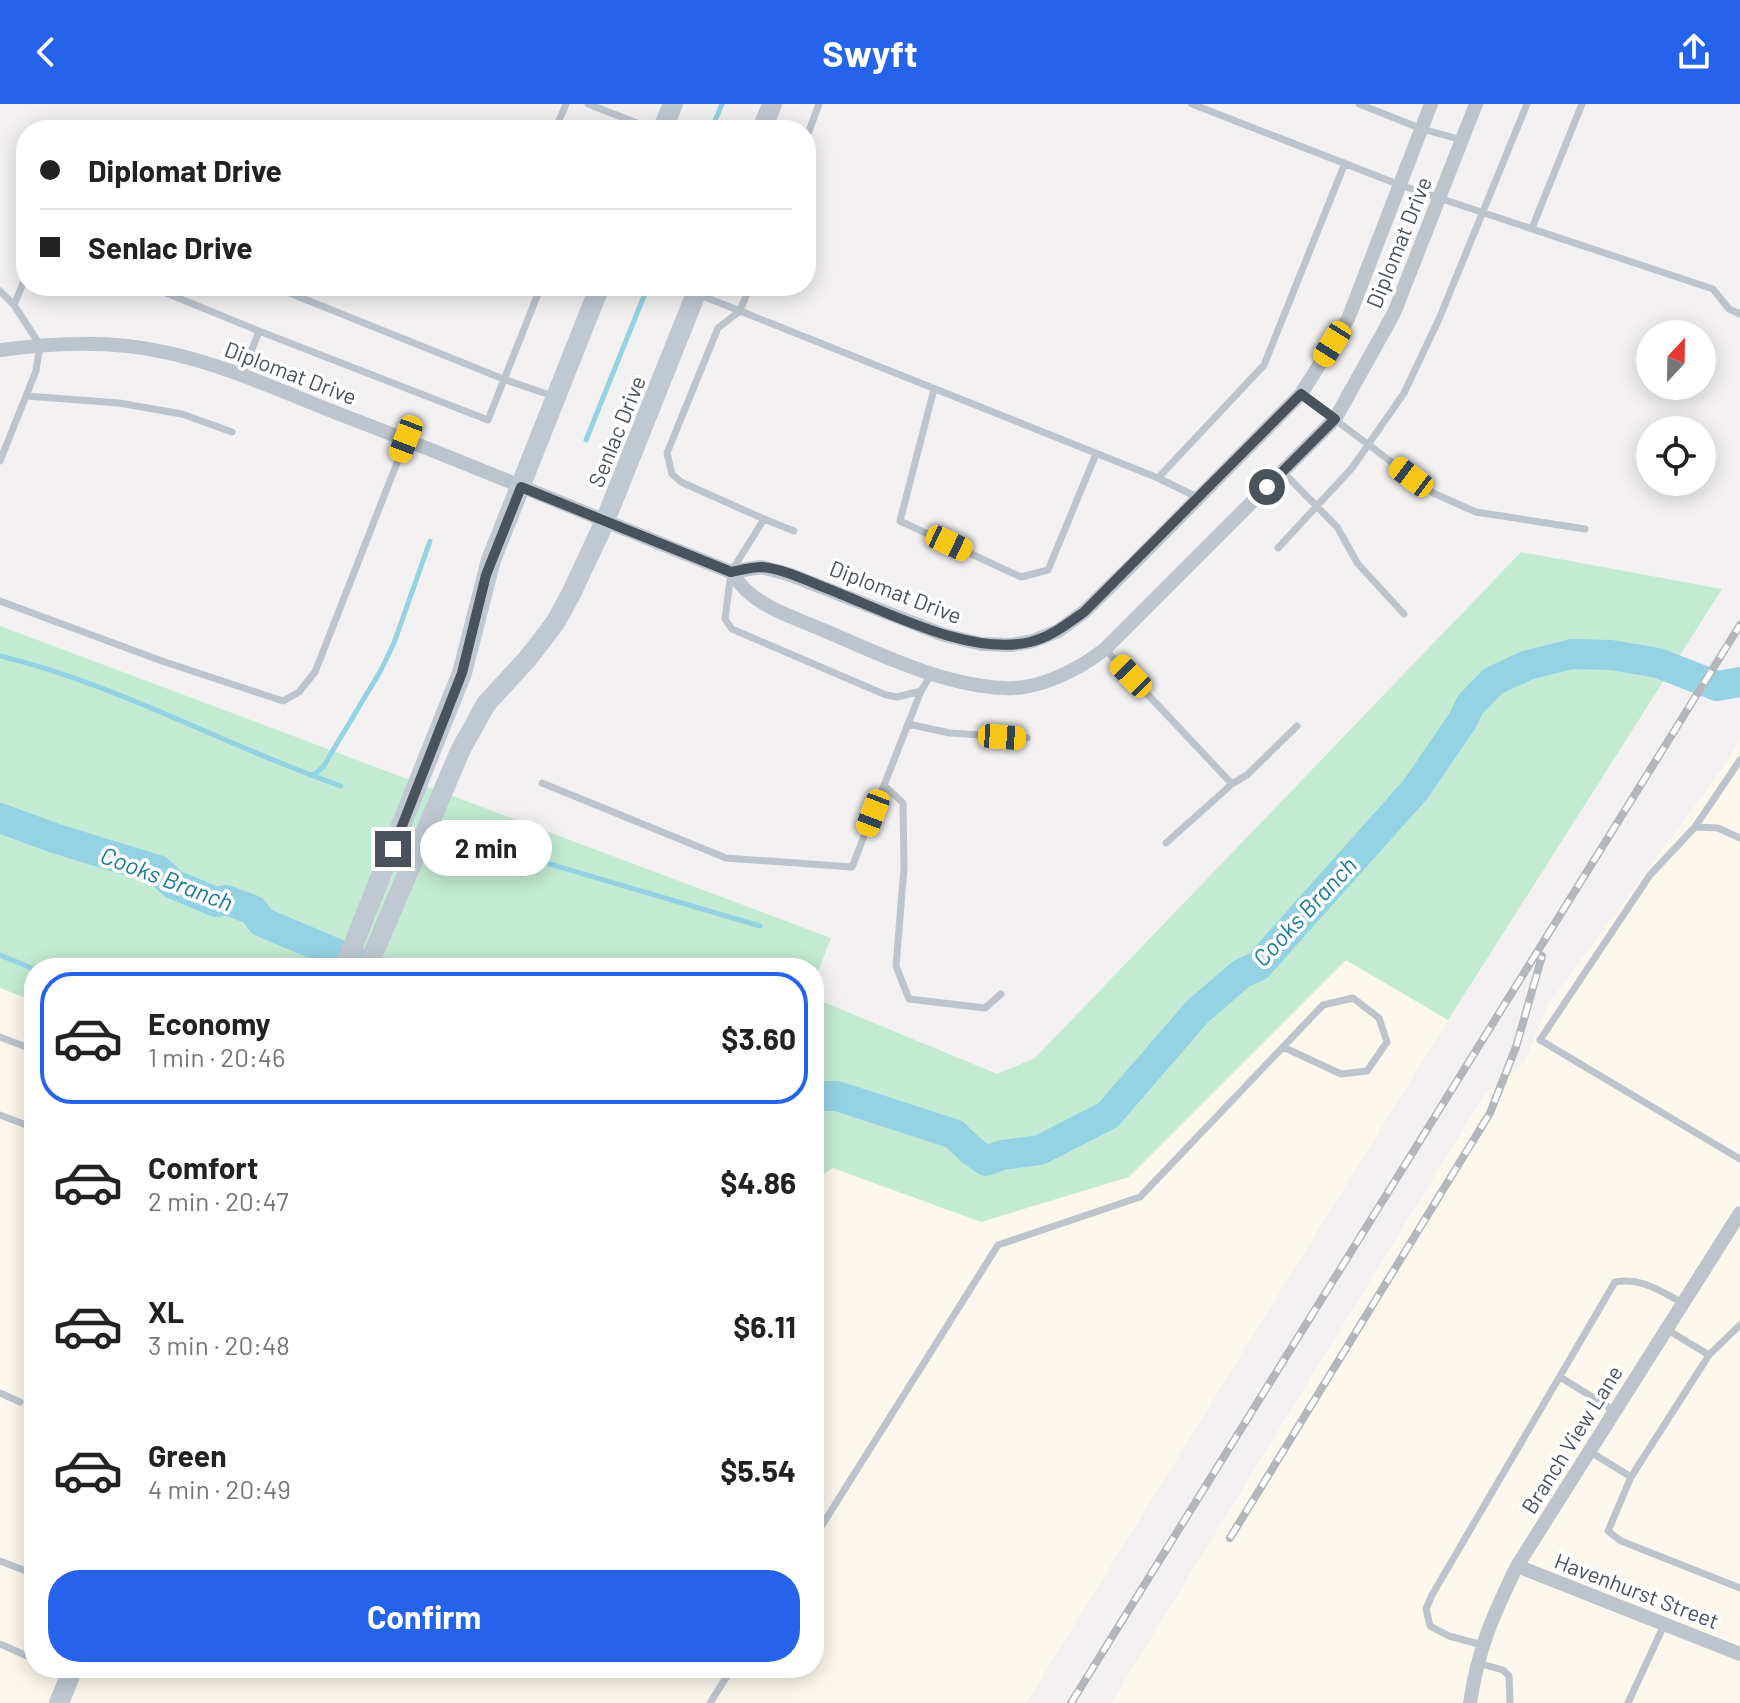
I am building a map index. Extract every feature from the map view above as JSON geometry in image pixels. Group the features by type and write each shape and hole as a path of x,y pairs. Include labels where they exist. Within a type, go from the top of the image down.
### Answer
{"street":[{"name":"Diplomat Drive","path":"731,572 761,567 788,574 944,635 982,644 1011,645 1033,641 1058,631 1084,612 1301,394 1348,319 1431,104"},
{"name":"Diplomat Drive","path":"0,350 40,345 99,344 162,351 207,363 406,439 731,572 748,592 782,612 932,673 963,683 1006,688 1030,685 1088,662 1105,649 1335,419 1394,313 1476,104"},
{"path":"348,958 462,673 491,560 596,296"},
{"name":"Senlac Drive","path":"371,958 461,749 486,704 555,623 605,521 696,296"},
{"name":"Branch View Lane","path":"1470,1703 1476,1662 1490,1621 1517,1566 1666,1329 1735,1231 1740,1213"},
{"name":"Havenhurst Street","path":"1517,1566 1740,1654"},
{"path":"59,1703 66,1678"}],"lane":[{"path":"588,104 629,120"},
{"path":"1192,104 1400,185 1713,289 1729,309 1740,314"},
{"path":"1359,104 1373,106 1422,129 1462,140"},
{"path":"1278,548 1352,468 1404,393 1439,319 1527,104"},
{"path":"1532,228 1582,104"},
{"path":"1158,478 1264,365 1345,163"},
{"path":"0,291 14,305 40,345 36,371 0,461"},
{"path":"14,305 18,296"},
{"path":"173,296 488,420 537,296"},
{"path":"297,296 556,397"},
{"path":"710,296 740,311 1158,478 1199,498"},
{"path":"746,296 740,311 718,328 667,453 672,474 681,482 794,531"},
{"path":"242,377 259,331"},
{"path":"934,389 900,521 1021,577 1048,570 1096,454"},
{"path":"1301,394 1433,493 1476,512 1585,529"},
{"path":"26,396 119,403 182,414 232,432"},
{"path":"0,601 162,661 283,701 299,692 315,672 406,439"},
{"path":"1283,472 1337,527 1358,564 1404,614"},
{"path":"764,519 731,572 725,619 732,629 886,695 897,697 921,691"},
{"path":"1105,649 1232,784"},
{"path":"542,783 726,858 852,867 921,691 932,673"},
{"path":"908,724 950,733 1027,738"},
{"path":"1166,843 1232,784 1248,774 1297,726"},
{"path":"1740,760 1695,827 1650,875 1540,1040 1740,1159"},
{"path":"884,785 903,803 904,868 896,966 909,999 985,1008 1001,994"},
{"path":"1695,827 1718,828 1740,838"},
{"path":"824,1522 998,1245 1140,1197 1323,1005 1353,998 1379,1018 1387,1042 1367,1071 1341,1074 1283,1047"},
{"path":"0,1037 24,1046"},
{"path":"0,1115 24,1124"},
{"path":"1482,1645 1449,1636 1430,1626 1426,1609 1615,1282 1632,1279 1683,1303"},
{"path":"1740,1325 1709,1355 1631,1477 1608,1531 1621,1541 1740,1588"},
{"path":"1666,1329 1709,1355"},
{"path":"1560,1377 1615,1411"},
{"path":"0,1393 20,1402"},
{"path":"1589,1451 1631,1477"},
{"path":"0,1561 24,1570"},
{"path":"1628,1703 1664,1624"},
{"path":"0,1644 24,1654"},
{"path":"1476,1662 1503,1670 1509,1676 1510,1703"},
{"path":"710,1703 726,1678"}],"shaded area":[{"path":"1740,738 1740,1703 1111,1703 1486,1092 1524,1063 1549,1003 1729,759"},
{"path":"1346,960 1448,1020 1026,1703 0,1703 0,988 24,997 24,1678 824,1678 824,1174 832,1168 981,1222 1129,1177"}],"green space":[{"path":"1521,552 1722,589 1448,1020 1346,960 1129,1177 981,1222 833,1168 824,1174 824,1002 997,1074 1035,1058"},
{"path":"0,626 831,938 823,958 24,958 24,997 0,988"}],"waterway":[{"path":"715,120 722,104"},
{"path":"586,440 644,296"},
{"path":"310,775 323,767 381,670 394,643 430,541"},
{"name":"Cooks Branch","path":"824,1096 837,1096 954,1134 986,1161 1002,1155 1040,1150 1108,1115 1198,1011 1241,974 1258,966 1415,790 1470,705 1493,681 1528,665 1572,654 1611,655 1658,663 1717,686 1740,682"},
{"path":"0,656 44,668 130,699 341,786"},
{"name":"Cooks Branch","path":"0,818 158,870 173,884 216,902 226,900 253,910 262,922 347,958"},
{"path":"490,844 760,926"},
{"path":"0,955 24,965"}],"railway":[{"path":"1071,1703 1740,625"},
{"path":"1230,1538 1490,1113 1516,1047 1542,956"}],"route":[{"path":"393,849 462,673 481,590 521,487 731,572 761,567 788,574 944,635 982,644 1011,645 1033,641 1058,631 1084,612 1301,394 1335,419 1267,487"}]}
